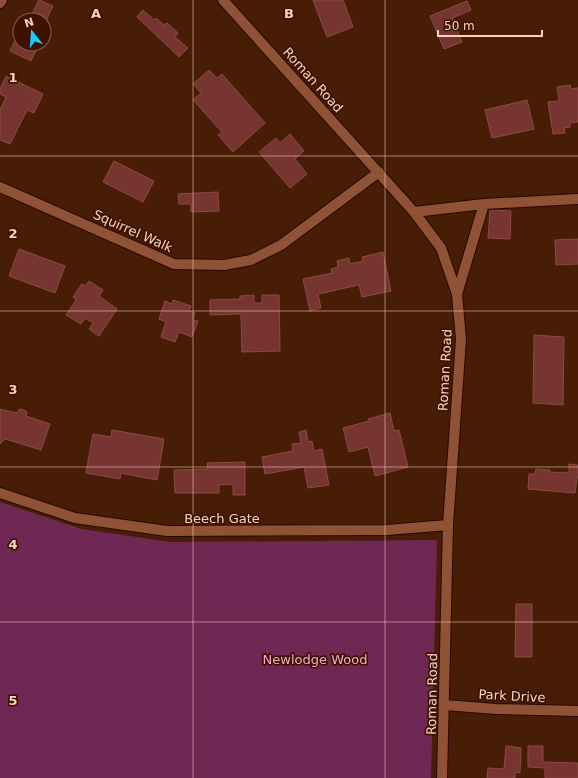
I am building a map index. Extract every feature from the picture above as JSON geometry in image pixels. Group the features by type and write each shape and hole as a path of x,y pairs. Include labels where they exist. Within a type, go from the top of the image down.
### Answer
{"street":[{"name":"Roman Road","path":"223,0 414,212 441,248 457,294 461,339 448,525 445,705 442,778"},
{"name":"Squirrel Walk","path":"0,187 174,264 224,264 251,260 281,245 379,172"},
{"path":"414,212 484,204 578,199"},
{"path":"457,294 484,204"},
{"name":"Beech Gate","path":"0,493 75,518 167,531 387,530 448,525"},
{"name":"Park Drive","path":"445,705 496,709 578,711"}],"green space":[{"name":"Newlodge Wood","path":"0,502 82,529 171,542 437,540 431,778 0,778"}],"building":[{"path":"39,0 53,6 50,12 33,12"},
{"path":"313,0 343,0 353,27 327,37"},
{"path":"467,1 471,10 452,18 462,42 444,49 430,16"},
{"path":"143,10 154,20 156,18 164,25 167,23 178,33 175,37 188,48 179,57 137,17"},
{"path":"12,52 35,52 31,61"},
{"path":"209,70 217,78 222,74 265,123 233,152 218,135 222,132 193,100 201,93 193,84"},
{"path":"6,76 43,94 34,113 27,110 10,144 0,140 0,110 6,97 0,94 0,89"},
{"path":"570,85 571,89 578,88 578,122 570,123 570,127 564,128 565,133 553,134 548,102 559,101 557,87"},
{"path":"527,100 534,129 492,138 485,110"},
{"path":"290,134 304,151 295,159 307,174 290,188 259,152 276,138 280,143"},
{"path":"114,161 154,181 143,202 103,182"},
{"path":"218,192 219,211 191,212 191,204 179,204 178,194"},
{"path":"490,210 511,211 510,239 488,238"},
{"path":"578,239 578,264 556,265 555,240"},
{"path":"19,249 65,266 55,293 9,276"},
{"path":"383,252 391,291 362,297 359,285 318,294 321,308 310,311 303,279 332,273 331,269 338,267 337,261 349,258 350,264 363,261 362,257"},
{"path":"89,281 103,290 99,296 117,309 99,336 89,329 93,323 85,318 81,324 66,315 76,300 73,297 82,284 85,286"},
{"path":"254,295 254,303 262,303 262,295 279,295 280,351 242,352 241,314 210,315 210,300 240,299 240,296"},
{"path":"173,300 191,306 189,311 195,313 193,320 198,321 192,337 179,332 175,342 161,337 166,322 159,319 165,301 172,304"},
{"path":"534,335 564,337 563,405 533,403"},
{"path":"0,409 16,413 20,409 24,410 27,412 26,416 50,424 41,450 5,439 0,444"},
{"path":"390,413 394,431 399,430 408,467 375,476 368,447 349,452 343,428 369,421 368,419"},
{"path":"112,430 164,439 157,480 121,473 120,479 86,473 93,434 111,437"},
{"path":"306,430 308,442 312,441 314,451 322,449 329,485 308,488 304,467 265,474 262,457 293,451 292,444 301,443 299,432"},
{"path":"245,462 245,495 233,495 233,484 219,485 219,493 175,493 174,470 208,469 207,463"},
{"path":"569,464 578,465 578,477 575,493 528,489 529,474 535,474 536,469 550,470 549,472 569,473"},
{"path":"516,604 532,604 532,657 515,657"},
{"path":"506,746 521,748 520,773 515,772 515,778 487,778 488,768 504,769"},
{"path":"528,746 543,746 543,762 578,763 578,778 545,778 545,768 528,767"}]}
